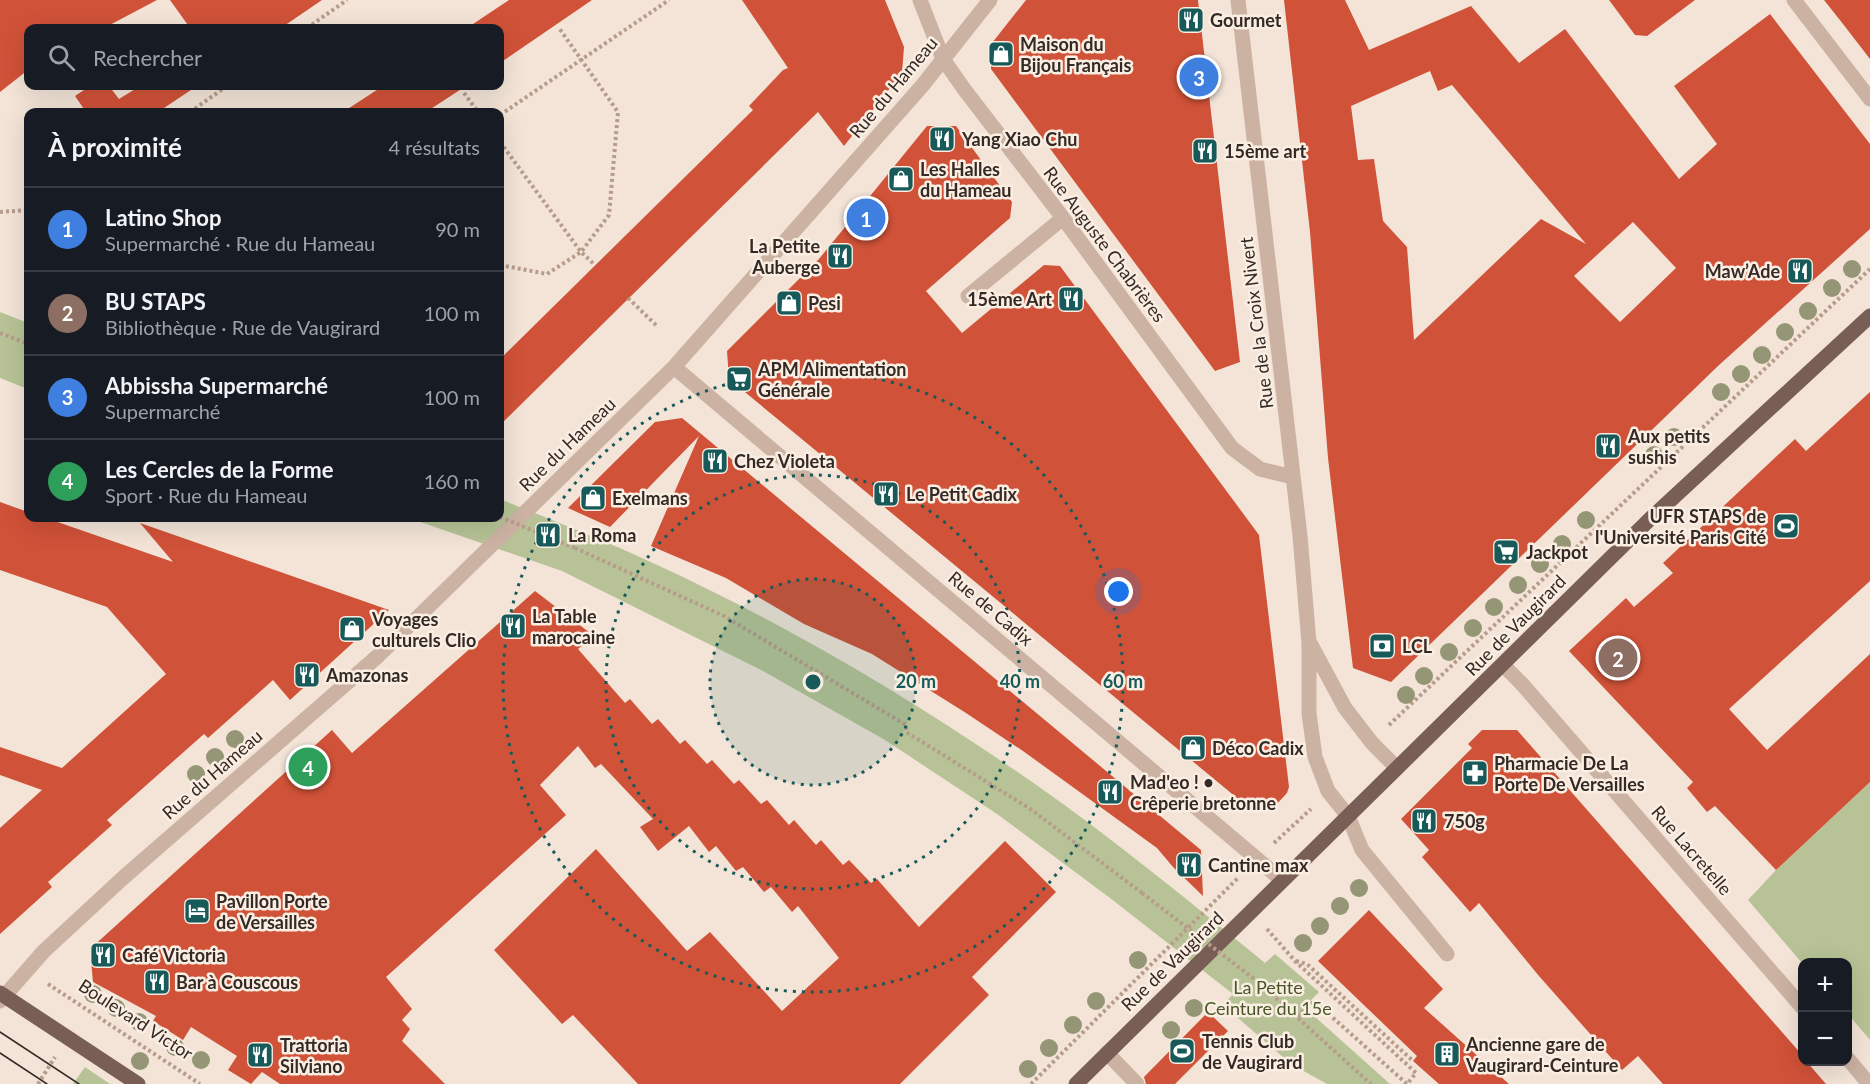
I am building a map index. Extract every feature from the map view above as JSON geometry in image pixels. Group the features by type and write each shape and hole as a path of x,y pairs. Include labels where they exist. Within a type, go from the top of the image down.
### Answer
{"main road":[{"name":"Rue de Vaugirard","path":"1076,1084 1649,520 1870,316"},
{"path":"1,996 138,1084"}],"street":[{"name":"Rue Auguste Chabrières","path":"920,0 943,59 1232,448 1260,469 1293,477"},
{"name":"Rue du Hameau","path":"1,996 44,951 124,877 379,655 674,367 898,113 990,0"},
{"name":"Rue de la Croix Nivert","path":"1238,0 1310,643 1309,713 1315,757 1328,791 1348,816"},
{"path":"1794,0 1870,99"},
{"path":"968,296 1063,218"},
{"name":"Rue de Cadix","path":"674,367 1282,880"},
{"name":"Rue de la Croix Nivert","path":"1310,643 1346,708 1372,743 1397,768"},
{"name":"Rue Lacretelle","path":"1503,665 1530,693 1798,1001"},
{"path":"1348,816 1362,850 1448,954"},
{"path":"1107,1053 1137,1084"},
{"path":"1852,1064 1869,1084"}],"path":[{"path":"313,24 347,0"},
{"path":"504,112 669,0"},
{"path":"504,266 547,274 581,252 609,215 618,112 559,28"},
{"path":"196,108 222,90"},
{"path":"464,93 475,108"},
{"path":"504,147 581,252 595,265"},
{"path":"0,212 24,210"},
{"name":"Rue de Vaugirard","path":"1392,721 1870,269"},
{"path":"628,298 657,326"},
{"path":"0,333 24,342"},
{"path":"504,519 575,548 724,616 906,725 906,732 1029,808 1258,982 1371,1084"},
{"path":"1279,838 1317,804"},
{"name":"Rue de Vaugirard","path":"1031,1084 1234,882"},
{"path":"1261,923 1295,961 1416,1073 1407,1083 1314,1001 1297,1017"},
{"path":"1295,961 1307,964 1413,1060"},
{"name":"Boulevard Victor","path":"51,986 200,1084"},
{"path":"38,1084 59,1051"}],"green space":[{"path":"0,312 24,321 24,387 0,378"},
{"name":"La Petite Ceinture du 15e","path":"504,501 636,555 754,612 850,666 944,723 1035,784 1152,872 1265,963 1275,954 1319,992 1304,1007 1390,1084 1327,1084 1291,1064 1223,1005 1233,994 997,814 885,740 761,670 562,571 421,522 504,522"},
{"path":"1870,782 1870,1040 1852,1019 1852,958 1798,958 1748,900 1776,870"},
{"path":"85,1067 110,1084 73,1084"}],"building":[{"path":"0,0 157,0 112,24 24,24 24,73 0,92"},
{"path":"170,0 322,0 287,24 187,24"},
{"path":"509,0 592,0 504,60 504,24 473,24"},
{"path":"742,0 885,0 904,47 902,73 844,146 818,112 504,421 504,355 753,110 749,106 783,70 788,68"},
{"path":"1026,0 1198,0 1240,362 1215,371 991,69 992,43"},
{"path":"1284,0 1345,0 1369,50 1471,6 1519,63 1565,29 1679,179 1717,144 1674,86 1770,14 1870,144 1870,229 1718,366 1391,682 1353,668 1328,458 1310,232","holes":["1430,71 1438,91 1452,85 1586,244 1541,219 1414,340 1407,247 1383,221 1374,159 1358,160 1351,106","1633,222 1676,268 1620,322 1574,276"]},
{"path":"1609,0 1695,0 1647,36 1635,35"},
{"path":"1824,0 1870,0 1870,59 1843,24"},
{"path":"84,90 112,90 119,99 134,90 191,90 164,108 83,108 75,96"},
{"path":"377,90 460,90 432,108 349,108"},
{"path":"927,126 956,126 1012,202 1010,218 926,291 962,333 1044,265 1060,266 1259,535 1289,787 1287,793 1275,806 1248,807 729,379 727,351 819,259"},
{"path":"1870,392 1870,581 1729,709 1767,750 1870,654 1870,782 1776,870 1715,806 1707,812 1687,788 1693,782 1569,651 1626,598 1634,607 1673,573 1663,563 1795,439 1806,451"},
{"path":"682,418 1201,850 1203,896 1157,848 1023,751 966,713 872,654 804,624 726,578 651,546 699,436 610,527 568,508 655,422"},
{"path":"0,502 24,511 24,522 58,522 173,562 140,523 389,610 290,700 273,680 208,738 204,734 107,820 112,825 48,882 52,887 0,934 0,828 42,790 0,775 0,747 62,768 166,674 107,607 0,570"},
{"path":"535,591 594,636 578,649 625,703 630,699 652,724 658,719 680,744 685,740 707,764 712,760 734,784 739,780 761,804 767,800 789,825 794,820 816,845 821,840 843,865 849,860 871,883 877,879 919,927 1005,841 1056,892 972,977 989,995 900,1084 638,1084 573,1015 562,1024 494,950 596,849 687,951 710,932 782,1011 839,958 798,906 792,912 771,887 764,892 743,867 736,871 716,846 709,852 689,826 658,851 640,827 653,819 601,764 595,768 578,746 540,785 566,815 386,977 412,1009 402,1020 410,1029 402,1041 445,1084 280,1084 262,1072 251,1084 228,1070 237,1056 191,1027 183,1040 153,1021 156,1016 93,982 90,949 332,730 352,753"},
{"path":"1482,730 1517,730 1798,1050 1798,1066 1810,1066 1826,1084 1663,1084 1638,1056 1622,1070 1539,976 1479,903 1470,912 1422,857 1429,850 1401,819 1472,748 1468,744"},
{"path":"1369,910 1443,989 1424,1008 1509,1084 1439,1084 1413,1061 1417,1056 1318,961"},
{"path":"1208,1012 1228,1031 1175,1084 1146,1084 1144,1077"}],"tram line":[{"path":"0,1032 79,1084"},
{"path":"0,1053 47,1084"}],"place":[{"name":"Gourmet","path":"1191,20"},
{"name":"Maison du Bijou Français","path":"1001,54"},
{"name":"Abbissha Supermarché","path":"1199,77"},
{"name":"Yang Xiao Chu","path":"942,139"},
{"name":"15ème art","path":"1205,151"},
{"name":"Les Halles du Hameau","path":"901,179"},
{"name":"Latino Shop","path":"866,218"},
{"name":"La Petite Auberge","path":"840,256"},
{"name":"Maw’Ade","path":"1800,271"},
{"name":"15ème Art","path":"1071,299"},
{"name":"Pesi","path":"789,303"},
{"name":"APM Alimentation Générale","path":"739,379"},
{"name":"Aux petits sushis","path":"1608,446"},
{"name":"Chez Violeta","path":"715,461"},
{"name":"Le Petit Cadix","path":"886,494"},
{"name":"Exelmans","path":"593,498"},
{"name":"UFR STAPS de l'Université Paris Cité","path":"1786,526"},
{"name":"La Roma","path":"548,535"},
{"name":"Jackpot","path":"1506,552"},
{"name":"La Table marocaine","path":"513,626"},
{"name":"Voyages culturels Clio","path":"352,629"},
{"name":"LCL","path":"1382,646"},
{"name":"BU STAPS","path":"1618,658"},
{"name":"Amazonas","path":"307,675"},
{"name":"Déco Cadix","path":"1193,748"},
{"name":"Les Cercles de la Forme","path":"308,767"},
{"name":"Pharmacie De La Porte De Versailles","path":"1475,773"},
{"name":"Mad'eo ! • Crêperie bretonne","path":"1110,792"},
{"name":"750g","path":"1424,821"},
{"name":"Cantine max","path":"1189,865"},
{"name":"Pavillon Porte de Versailles","path":"197,911"},
{"name":"Café Victoria","path":"103,955"},
{"name":"Bar à Couscous","path":"157,982"},
{"name":"Tennis Club de Vaugirard","path":"1182,1051"},
{"name":"Ancienne gare de Vaugirard-Ceinture","path":"1447,1054"},
{"name":"Trattoria Silviano","path":"260,1055"}]}
